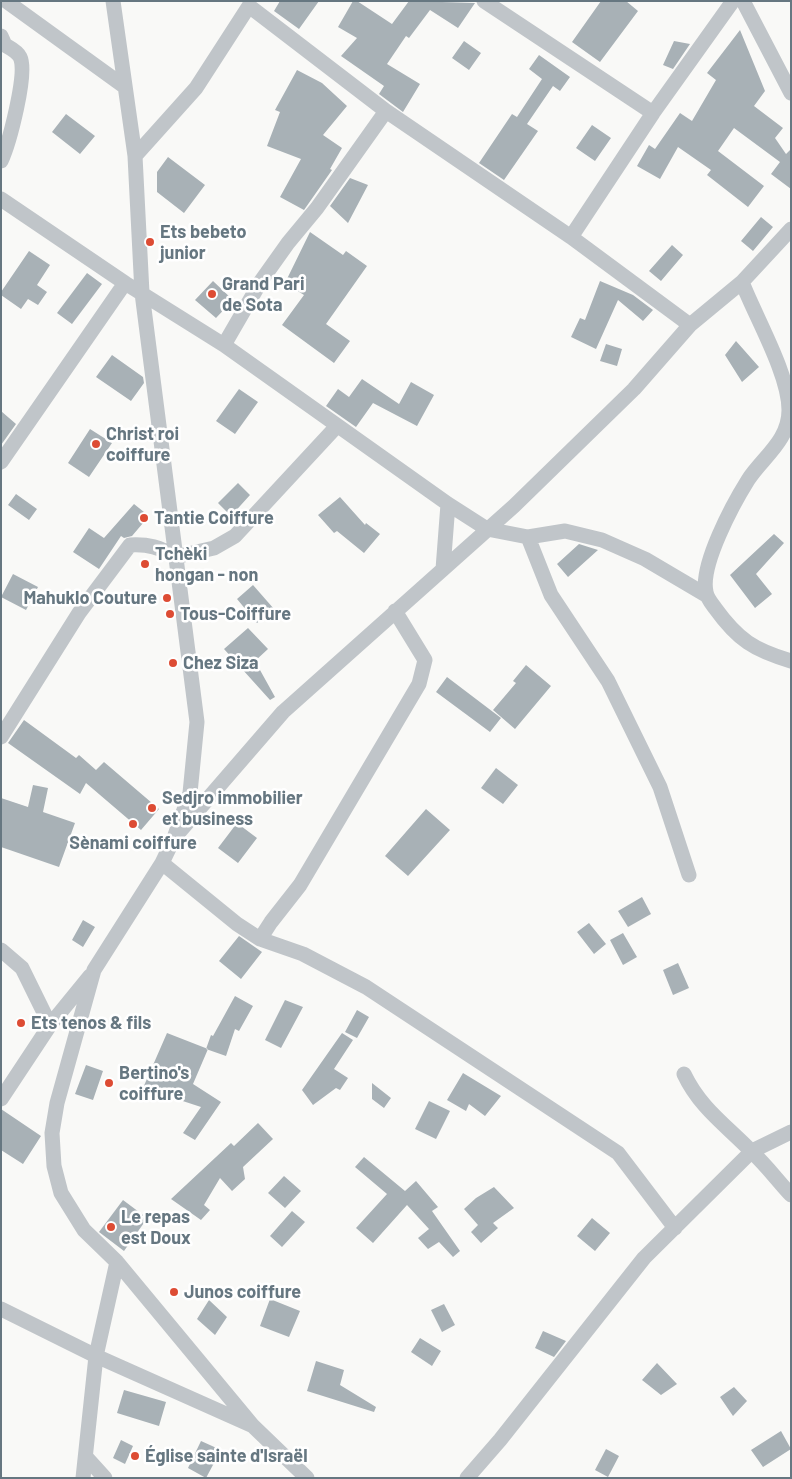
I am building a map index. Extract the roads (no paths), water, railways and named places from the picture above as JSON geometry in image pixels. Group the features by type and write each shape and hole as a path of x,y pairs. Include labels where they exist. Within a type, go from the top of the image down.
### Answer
{"street":[{"path":"6,1 125,87"},
{"path":"1,1099 50,1025 94,970 162,863 174,838 190,793 197,722 142,294 135,156 113,1"},
{"path":"484,1 653,113"},
{"path":"572,237 653,113 733,1"},
{"path":"743,1 791,93"},
{"path":"135,156 196,88 251,4 386,111 572,237 690,325"},
{"path":"1,36 5,45 14,50 20,57 22,78 1,161"},
{"path":"224,345 261,281 386,111"},
{"path":"1,199 125,283 224,345 448,504 488,529 528,537 565,531 602,540 644,559 706,595 731,630 764,653 791,661"},
{"path":"174,838 283,712 395,610 488,529 634,389 690,325 742,282 791,229"},
{"path":"706,595 707,575 726,516 749,478 773,453 783,436 789,410 784,384 773,354 742,282"},
{"path":"1,462 125,283"},
{"path":"1,737 79,613 130,545 147,544 162,549 175,557 214,548 235,536 337,426"},
{"path":"443,569 448,504"},
{"path":"528,537 551,595 608,681 660,786 689,875"},
{"path":"260,939 300,885 419,684 425,660 395,610"},
{"path":"162,863 238,924 260,939 303,954 366,987 618,1153 674,1228"},
{"path":"1,950 22,968 50,1025"},
{"path":"94,970 58,1102 52,1133 54,1166 62,1193 84,1230 117,1262 253,1426 307,1478"},
{"path":"684,1074 692,1091 714,1117 752,1151 791,1195"},
{"path":"467,1478 500,1440 644,1258 752,1151 791,1132"},
{"path":"83,1478 96,1356 117,1262"},
{"path":"1,1309 96,1356 253,1426"},
{"path":"86,1457 105,1478"}],"place":[{"name":"Ets bebeto junior","path":"150,242"},
{"name":"Grand Pari de Sota","path":"212,294"},
{"name":"Christ roi coiffure","path":"96,444"},
{"name":"Tantie Coiffure","path":"144,518"},
{"name":"Tchèki hongan - non","path":"145,564"},
{"name":"Mahuklo Couture","path":"167,598"},
{"name":"Tous-Coiffure","path":"170,614"},
{"name":"Chez Siza","path":"173,663"},
{"name":"Sedjro immobilier et business","path":"152,808"},
{"name":"Sènami coiffure","path":"133,824"},
{"name":"Ets tenos & fils","path":"21,1023"},
{"name":"Bertino's coiffure","path":"109,1083"},
{"name":"Le repas est Doux","path":"111,1227"},
{"name":"Junos coiffure","path":"174,1292"},
{"name":"Église sainte d'Israël","path":"135,1456"}]}
